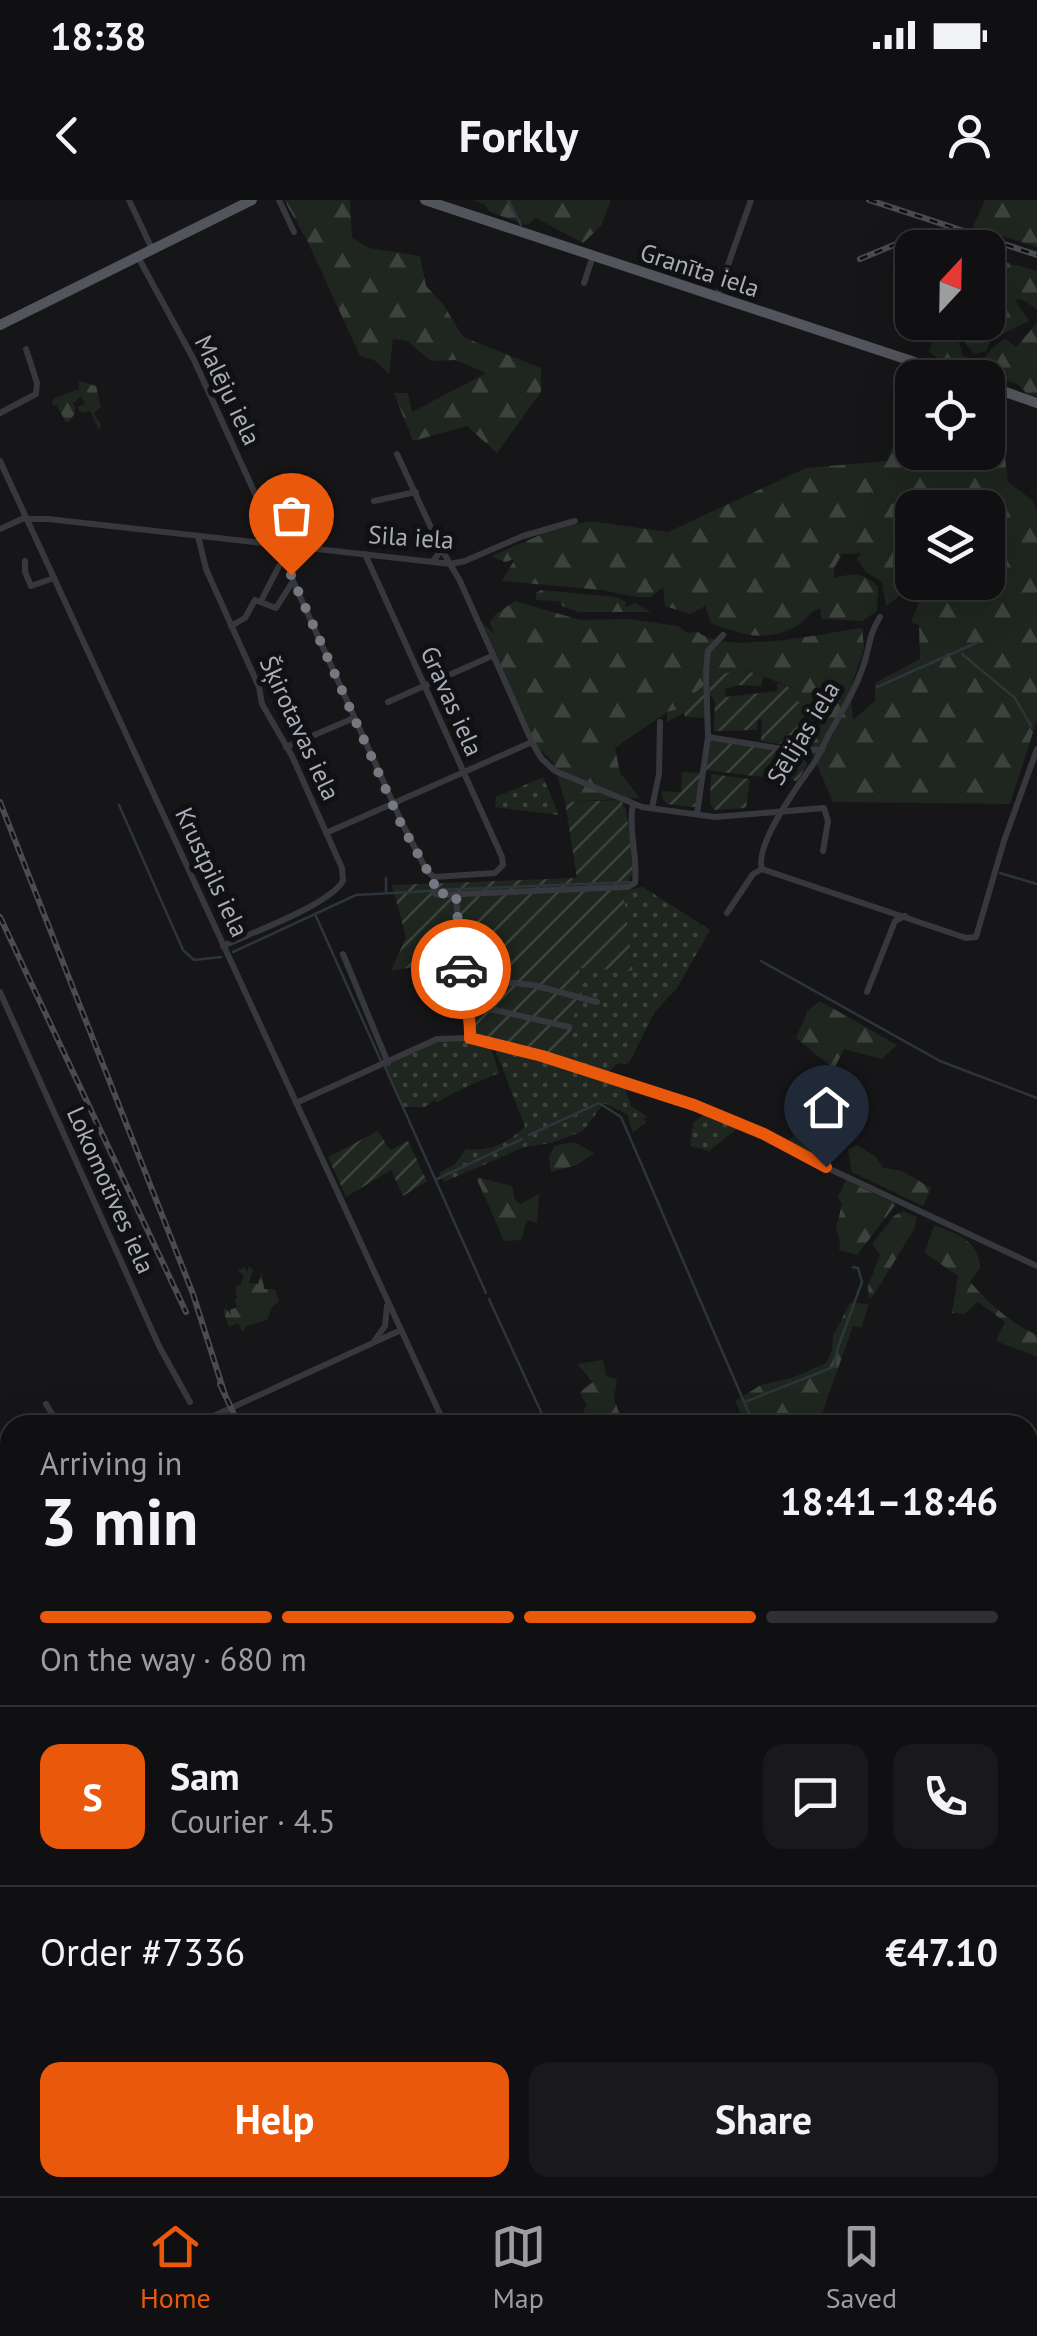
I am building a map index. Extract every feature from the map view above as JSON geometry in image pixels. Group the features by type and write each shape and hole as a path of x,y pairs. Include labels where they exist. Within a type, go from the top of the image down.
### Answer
{"main road":[{"path":"0,325 252,200"},
{"name":"Granīta iela","path":"425,200 909,360"},
{"path":"1005,392 1037,403"}],"street":[{"path":"129,200 152,250"},
{"path":"279,200 294,232"},
{"path":"717,296 751,200"},
{"path":"584,282 593,255"},
{"name":"Malēju iela","path":"138,256 194,360 393,803 434,877"},
{"path":"0,413 36,394 37,383 26,349"},
{"path":"397,454 541,758 555,771 633,804 652,808 715,817 824,808 827,814 823,850"},
{"name":"Krustpils iela","path":"0,462 441,1415"},
{"path":"374,500 416,492"},
{"name":"Sila iela","path":"0,528 27,519 451,564 522,536 575,521"},
{"name":"Šķirotavas iela","path":"198,536 202,557 259,687 262,704 326,833 342,868 343,881 336,892 223,946"},
{"path":"432,562 439,553 439,545"},
{"name":"Gravas iela","path":"365,554 502,865 495,873 434,877"},
{"path":"25,561 30,586 54,578"},
{"path":"261,601 279,566"},
{"path":"231,626 245,618 255,600 276,608 294,581"},
{"name":"Sēlijas iela","path":"727,914 753,874 762,869 761,852 779,820 779,810 822,750 850,701 864,666 868,637 880,617"},
{"path":"866,624 868,637"},
{"path":"697,814 708,737 708,651 723,635"},
{"path":"388,702 492,656"},
{"path":"286,747 354,718"},
{"path":"652,808 659,774 660,722"},
{"path":"708,737 782,749 822,750"},
{"path":"326,833 532,742"},
{"path":"762,869 966,938 976,937 1037,749"},
{"path":"434,877 434,893 628,887 635,883 636,872 630,818 633,804"},
{"path":"456,894 462,977 471,1009 470,1038"},
{"path":"867,992 895,921 906,916"},
{"path":"342,954 388,1063"},
{"path":"462,977 533,985 597,1002"},
{"name":"Lokomotīves iela","path":"0,992 159,1346 190,1402"},
{"path":"471,1009 495,1010 569,1027"},
{"path":"296,1104 437,1039 470,1038 542,1056 694,1105 764,1134 816,1163 1037,1266"},
{"path":"370,1344 385,1326 387,1300"},
{"path":"216,1415 401,1330"},
{"path":"46,1404 53,1415"}],"green space":[{"path":"284,200 350,200 352,238 369,248 420,256 426,286 443,304 463,337 541,368 541,392 497,453 467,426 413,441 394,393 408,393 412,412 486,373 456,360 431,361 407,341 393,339 389,374 374,360 360,356 308,242"},
{"path":"473,200 611,200 601,226 583,243 536,218 527,225 490,212"},
{"path":"985,200 1037,200 1037,247 1005,237 1005,230 973,227"},
{"path":"1005,262 1037,271 1037,309 1021,299 1015,300 1029,321 1005,333"},
{"path":"1037,323 1037,396 1005,380 1005,360 984,360 1005,339 1016,347"},
{"path":"932,340 956,340 962,355 974,360 940,360 929,352"},
{"path":"962,340 991,340 986,351 974,354"},
{"path":"79,381 96,386 101,407 94,413 101,425 99,430 90,411 79,411 78,407 85,404 81,397 72,404 75,413 69,422 52,405 53,399 79,389"},
{"path":"895,441 895,470 1005,470 1005,458 1008,482 1033,501 1037,512 1037,720 1010,804 833,802 812,753 794,752 805,704 798,703 797,690 750,671 711,678 680,709 667,712 615,748 620,773 640,798 565,802 553,762 532,742 482,622 494,634 490,622 515,601 580,620 628,619 678,626 687,633 698,632 731,642 777,641 862,628 864,648 850,691 853,720 875,701 875,683 920,659 919,625 911,622 920,600 1005,600 1005,490 895,490 895,599 886,606 882,582 866,572 857,559 861,553 842,554 834,568 834,578 858,575 873,582 878,587 877,611 862,621 822,619 820,608 795,627 773,635 742,633 711,623 705,606 690,614 665,606 663,587 651,597 636,597 502,581 515,559 505,562 492,556 547,532 589,521 668,532 806,468 887,461"},
{"path":"541,590 616,597 626,602 626,607 635,603 651,612 579,612 562,606 560,601 536,600 536,593"},
{"path":"740,669 764,676 761,686 725,689 726,697 777,691 777,683 797,690 798,702 806,703 795,747 761,741 762,719 758,720 757,730 714,731 711,678"},
{"path":"705,685 706,718 685,717 684,713 667,722 667,712 680,709 682,702"},
{"path":"709,739 803,756 807,764 797,782 776,771 771,778 705,770"},
{"path":"682,772 701,773 698,804 694,807 667,804 662,798 662,791 681,792"},
{"path":"711,774 750,779 746,808 715,810 710,804"},
{"path":"543,777 559,815 495,807 496,797"},
{"path":"621,800 626,810 634,871 623,891 633,971 579,968 582,1000 577,1000 566,1059 475,1033 475,1014 457,959 391,971 406,937 392,885 577,878 565,802"},
{"path":"643,887 710,930 677,988 654,1013 629,1063 617,1064 607,1074 566,1059 577,999 581,999 579,967 633,970 623,891"},
{"path":"820,1001 897,1045 882,1059 844,1049 834,1069 796,1038 808,1010"},
{"path":"463,1039 490,1046 499,1073 437,1103 435,1100 425,1107 404,1107 386,1066 434,1042"},
{"path":"494,1047 624,1086 631,1106 648,1117 644,1118 646,1122 633,1133 627,1114 604,1103 583,1131 551,1143 524,1147 444,1182 439,1173 455,1164 466,1149 498,1145 525,1126"},
{"path":"707,1112 737,1123 737,1129 709,1151 690,1146 693,1123"},
{"path":"378,1131 390,1150 408,1141 427,1181 403,1196 391,1170 346,1197 328,1157"},
{"path":"798,1132 827,1147 834,1156 829,1164 788,1141"},
{"path":"574,1142 594,1153 577,1165 551,1172 549,1158 554,1146"},
{"path":"857,1145 876,1157 883,1168 902,1171 931,1188 923,1206 852,1172 848,1150"},
{"path":"476,1177 512,1186 520,1204 539,1194 537,1223 527,1220 521,1240 504,1241"},
{"path":"846,1180 896,1204 857,1255 839,1250 836,1229 842,1204 838,1197"},
{"path":"903,1211 917,1217 914,1229 869,1299 868,1286 880,1255 872,1244 894,1216"},
{"path":"934,1225 971,1244 980,1268 970,1282 1001,1312 1037,1335 1037,1357 996,1341 1005,1322 978,1302 964,1314 952,1313 958,1276 925,1253"},
{"path":"249,1266 253,1270 249,1283 258,1284 262,1272 264,1289 275,1289 279,1302 267,1320 247,1326 242,1332 238,1323 229,1327 223,1310 226,1308 231,1315 230,1310 237,1307 236,1286 244,1275 238,1271 245,1267 247,1272"},
{"path":"850,1303 869,1304 861,1328 853,1326 822,1415 741,1415 735,1401 761,1385 792,1378 826,1363 833,1336"},
{"path":"603,1360 606,1376 617,1379 614,1399 620,1415 587,1415 580,1392 593,1382 577,1364"}],"waterway":[{"path":"508,200 521,225"},
{"path":"877,687 978,642"},
{"path":"962,654 1015,698 1031,726"},
{"path":"119,805 183,950 194,960 221,957"},
{"path":"1000,873 1037,884"},
{"path":"386,878 386,892"},
{"path":"439,890 630,882"},
{"path":"233,952 356,895 430,891"},
{"path":"315,914 381,1061"},
{"path":"761,961 940,1061 1037,1098"},
{"path":"385,1067 486,1293"},
{"path":"529,1135 599,1103 621,1117 750,1415"},
{"path":"437,1179 522,1139"},
{"path":"834,1367 862,1282 858,1268 853,1267"},
{"path":"489,1299 542,1415"},
{"path":"745,1402 836,1366"}],"railway":[{"path":"869,200 1037,255"},
{"path":"860,259 895,245"},
{"path":"0,802 193,1294 225,1395"},
{"path":"0,917 186,1312"},
{"path":"220,1384 234,1415"}],"way so far":[{"path":"291,575 402,826 434,877 434,893 456,894 461,969"}],"route":[{"path":"461,969 466,1002 471,1009 470,1038 542,1056 694,1105 782,1142 826,1167"}]}
